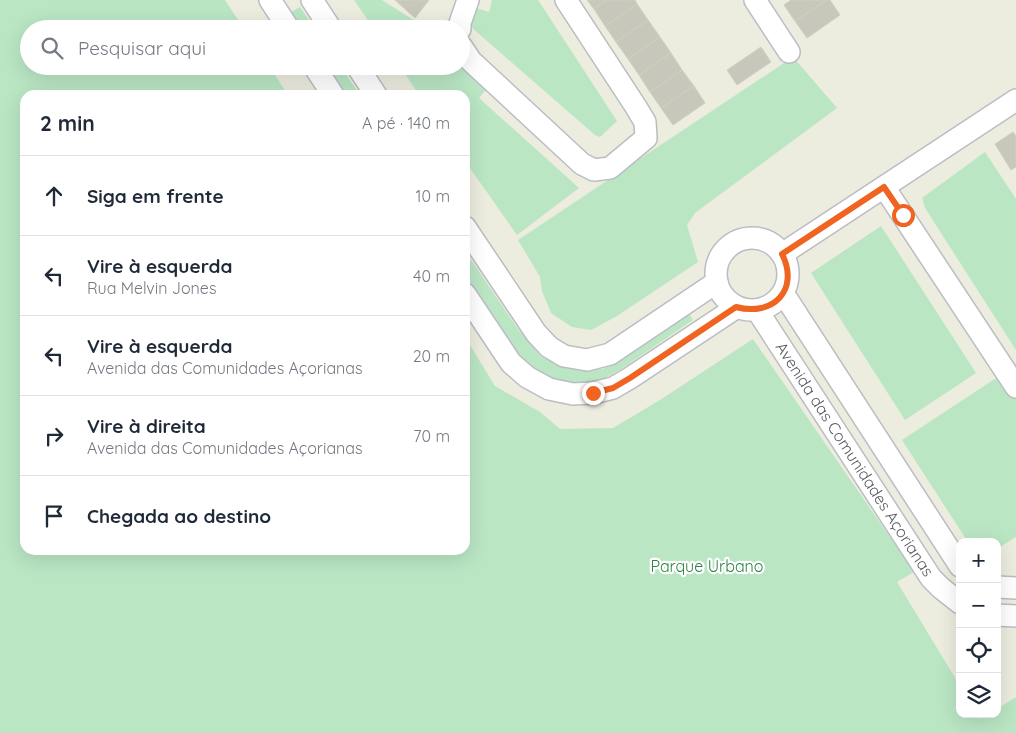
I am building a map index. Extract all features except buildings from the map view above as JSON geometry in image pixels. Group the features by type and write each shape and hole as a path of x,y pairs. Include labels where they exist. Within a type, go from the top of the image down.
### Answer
{"street":[{"path":"270,0 283,20"},
{"path":"312,0 326,20"},
{"path":"461,20 468,0"},
{"path":"470,60 582,164 594,170 610,168 646,138 644,122 566,0"},
{"path":"755,0 788,52"},
{"path":"320,75 330,90"},
{"path":"363,75 373,90"},
{"path":"782,254 1016,100"},
{"path":"884,187 1016,387"},
{"path":"470,234 536,333 549,347 564,356 587,360 610,354 717,282 716,271 719,260 733,243 743,239 754,238 765,241 775,246 782,254 788,269 783,293 772,304 747,308 613,388 593,393 573,394 549,389 527,378 511,363 470,302"},
{"name":"Avenida das Comunidades Açorianas","path":"717,282 724,297 747,308 932,578 956,600"},
{"name":"Avenida das Comunidades Açorianas","path":"783,293 956,560"},
{"path":"1001,587 1016,588"},
{"path":"1001,616 1016,616"}],"green space":[{"name":"Parque Urbano","path":"0,0 225,0 238,20 20,20 20,75 275,75 285,90 20,90 20,555 470,555 470,345 495,386 540,412 560,429 613,428 660,400 753,339 914,572 897,582 956,679 956,718 1001,718 1001,706 1016,697 1016,733 0,733"},
{"path":"354,0 382,0 414,20 368,20"},
{"path":"492,0 538,0 617,121 600,137 595,135 471,27 476,8 489,12"},
{"path":"300,7 309,20 291,20 287,14"},
{"path":"793,57 837,108 695,213 687,225 698,262 617,316 591,330 572,327 551,313 542,291 540,277 518,240"},
{"path":"470,70 488,87 479,98 579,188 517,235 470,168 470,90 416,90 406,75 470,75"},
{"path":"328,75 346,75 357,90 338,90"},
{"path":"985,152 1016,199 1016,350 925,208 922,198"},
{"path":"881,226 976,373 905,420 811,273"},
{"path":"470,258 518,329 541,357 565,367 603,369 640,348 688,312 693,320 621,369 601,380 585,384 562,383 541,377 524,364 470,285"},
{"path":"1016,365 1016,537 1001,546 1001,538 965,538 902,440"}],"route":[{"path":"593,393 613,388 630,378 736,307 757,310 772,304 783,293 788,278 788,269 782,254 884,187 903,215"}]}
